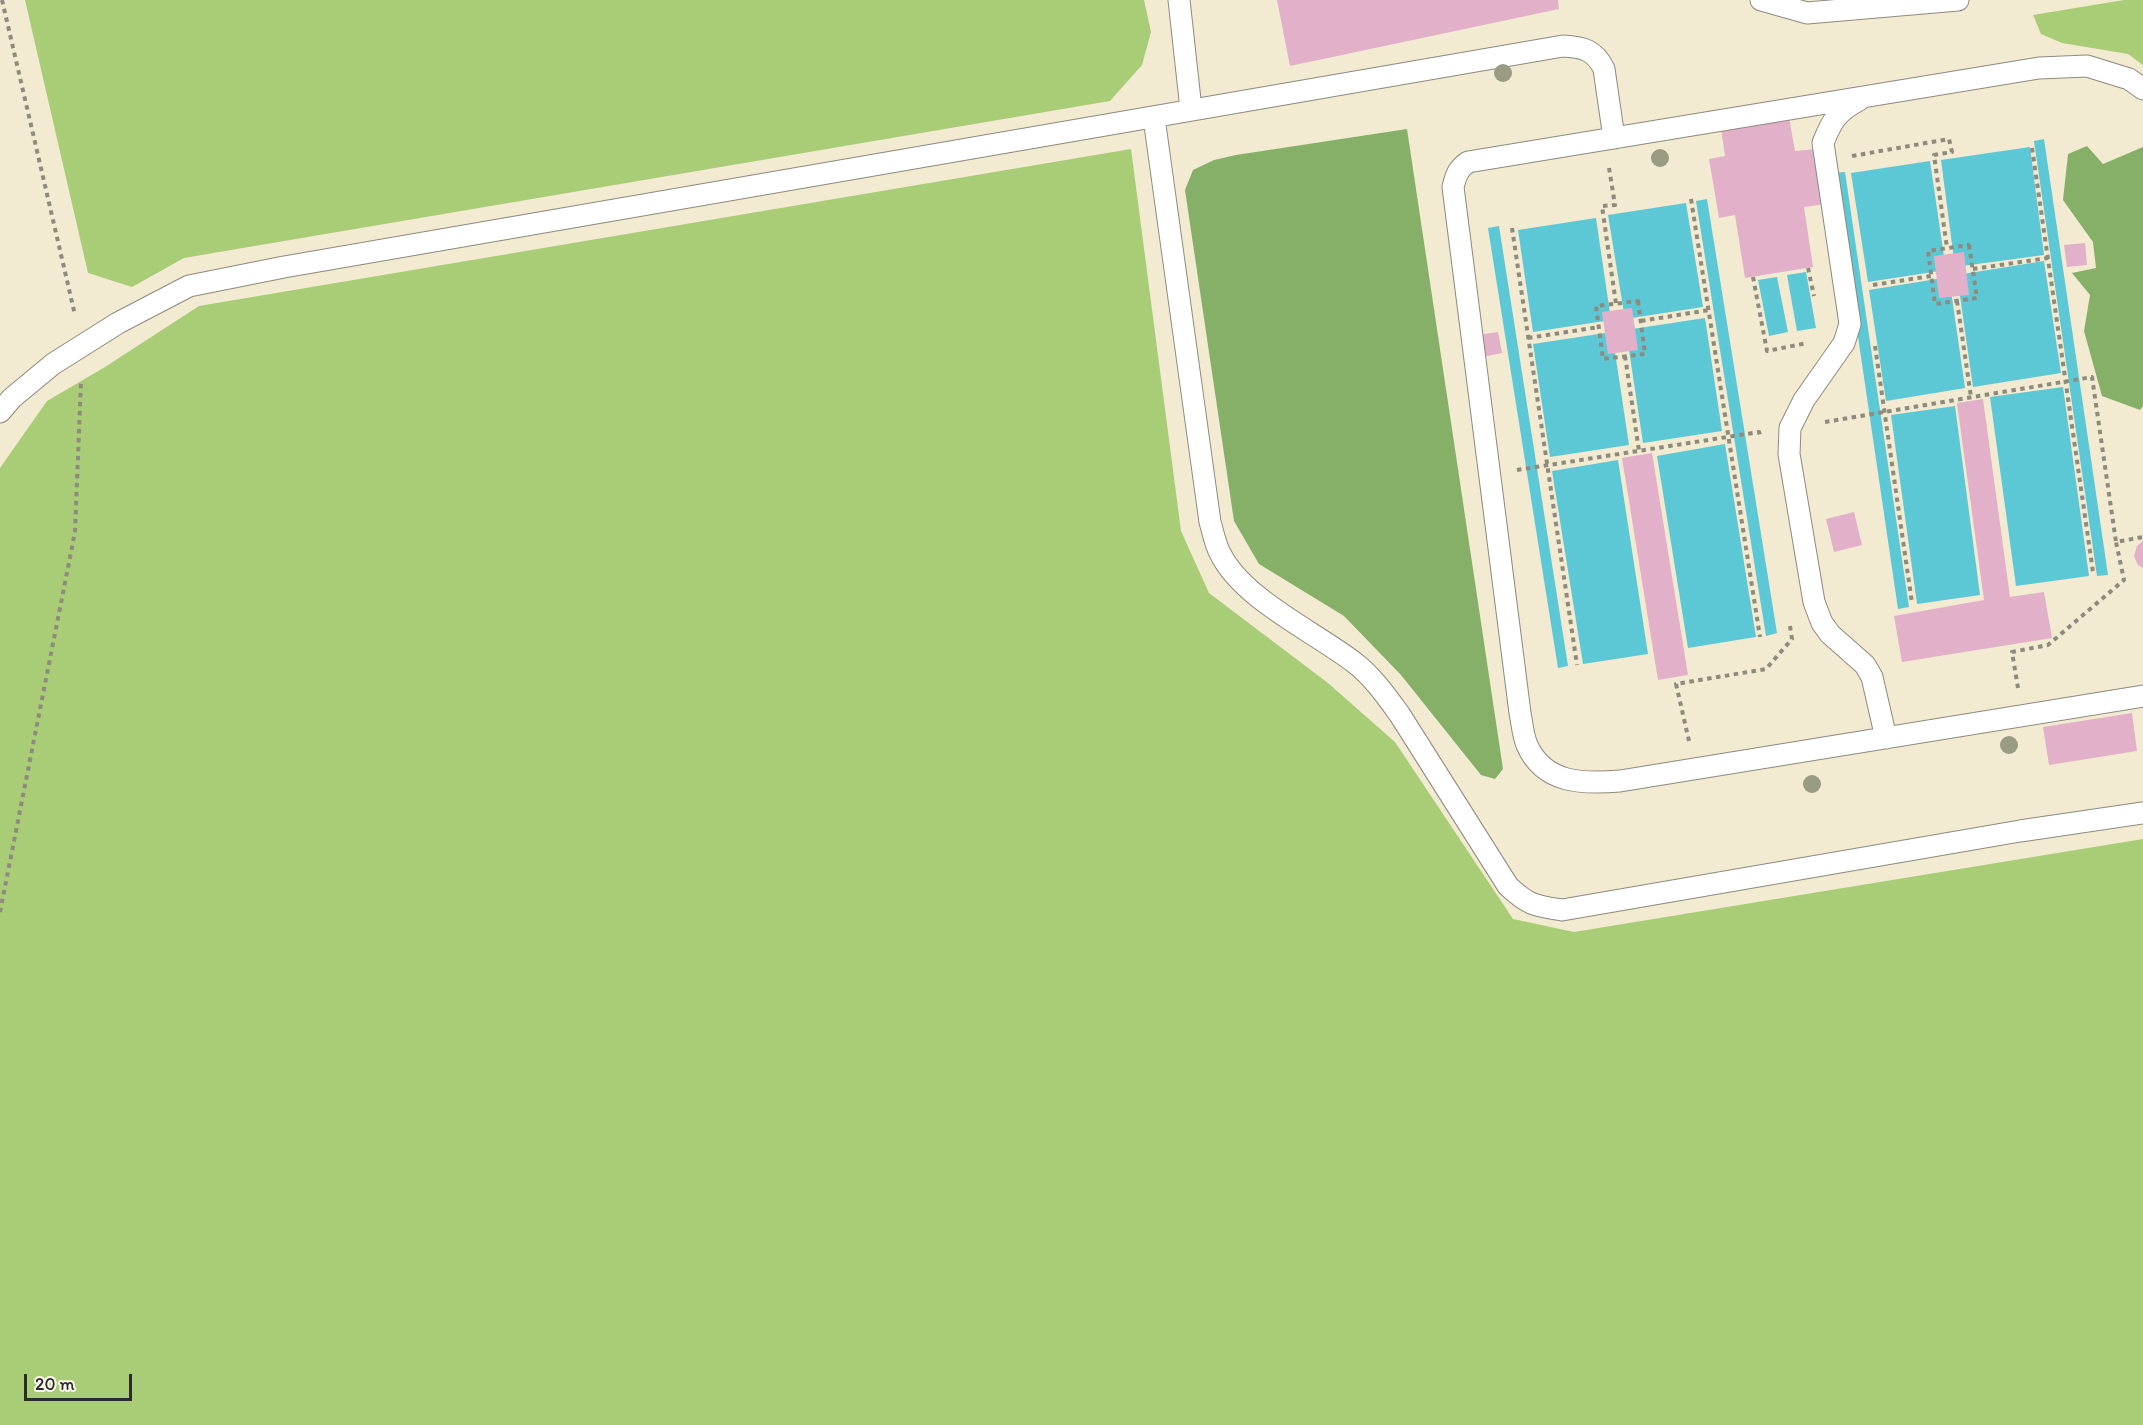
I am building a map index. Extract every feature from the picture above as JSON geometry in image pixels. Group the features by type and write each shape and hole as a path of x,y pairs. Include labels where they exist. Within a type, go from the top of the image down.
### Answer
{"lane":[{"path":"1179,0 1191,110"},
{"path":"1761,0 1807,13 1958,0"},
{"path":"0,412 12,398 53,364 118,323 189,286 296,264 1563,46 1581,46 1599,58 1604,69 1609,139"},
{"path":"2143,89 2128,79 2087,66 2039,68 1468,162 1460,167 1455,176 1454,187 1520,713 1526,744 1536,762 1548,773 1574,782 1620,781 2143,696"},
{"path":"1864,97 1842,110 1830,123 1823,143 1850,324 1844,343 1804,400 1790,428 1790,454 1814,602 1822,623 1830,634 1865,665 1872,677 1886,738"},
{"path":"1154,118 1210,522 1220,553 1239,579 1264,601 1356,664 1383,692 1407,725 1509,886 1524,901 1562,910 2020,831 2143,813"}],"path":[{"path":"0,912 75,532 82,346 2,0"},
{"path":"1609,139 1615,204 1602,206 1616,304"},
{"path":"1826,161 1950,139 1952,152 1934,155 1947,248"},
{"path":"2032,148 2093,572"},
{"path":"1691,199 1761,637"},
{"path":"1512,228 1577,665"},
{"path":"1970,245 1973,269 1977,298 1935,304 1928,251 1970,245"},
{"path":"1973,269 2048,258"},
{"path":"1866,286 1931,276"},
{"path":"1753,277 1767,351"},
{"path":"1638,301 1641,321 1645,354 1603,359 1596,306 1638,301"},
{"path":"1957,301 1971,397"},
{"path":"1641,321 1709,310"},
{"path":"1528,338 1599,327"},
{"path":"1874,343 1912,603"},
{"path":"1625,356 1639,451"},
{"path":"1790,428 2092,377 2116,542 2124,580 2048,645 2012,652 2023,716"},
{"path":"1526,468 1759,432 1761,444"},
{"path":"2116,542 2143,537"},
{"path":"1695,768 1676,684 1766,669 1792,639 1788,616"}],"green space":[{"path":"25,0 1144,0 1151,32 1142,65 1110,101 184,258 132,287 88,273"},
{"path":"2124,0 2143,0 2143,65 2128,54 2062,43 2041,34 2033,15"},
{"path":"1407,129 1503,769 1495,779 1481,775 1401,675 1344,616 1259,564 1234,521 1185,190 1193,170 1214,160"},
{"path":"2087,146 2103,164 2143,147 2143,406 2140,410 2102,396 2084,331 2090,295 2072,273 2096,268 2093,242 2063,200 2068,154"},
{"path":"1131,149 1181,531 1209,593 1328,683 1395,742 1513,919 1574,932 2143,839 2143,1425 0,1425 0,468 47,401 105,367 199,306"}],"water":[{"path":"2044,139 2108,575 2097,576 2034,141"},
{"path":"2030,147 2044,255 1955,267 1941,160"},
{"path":"1930,161 1946,270 1868,282 1851,173"},
{"path":"1845,172 1909,607 1898,609 1834,173"},
{"path":"1707,199 1777,633 1766,636 1696,201"},
{"path":"1686,203 1703,307 1625,319 1608,215"},
{"path":"1596,218 1611,320 1533,332 1518,230"},
{"path":"1499,226 1568,666 1558,668 1488,228"},
{"path":"2044,261 2061,373 1973,387 1957,275"},
{"path":"1806,272 1816,328 1797,331 1787,275"},
{"path":"1777,277 1788,332 1769,336 1758,280"},
{"path":"1949,277 1965,388 1886,401 1869,290"},
{"path":"1705,318 1722,431 1643,443 1626,330"},
{"path":"1612,332 1629,445 1550,457 1533,344"},
{"path":"2063,387 2089,576 2016,586 1990,397"},
{"path":"1955,406 1980,595 1917,604 1891,415"},
{"path":"1725,444 1756,637 1688,648 1657,456"},
{"path":"1618,460 1648,654 1583,664 1552,471"}],"building":[{"path":"1277,0 1558,0 1559,9 1290,66"},
{"path":"1789,117 1795,151 1816,149 1825,204 1804,207 1813,267 1745,278 1735,215 1719,218 1709,159 1725,156 1721,129"},
{"path":"2085,243 2087,265 2067,267 2064,245"},
{"path":"1964,252 1969,295 1939,298 1934,256"},
{"path":"1632,308 1638,350 1608,354 1602,312"},
{"path":"1498,332 1502,353 1482,357 1478,335"},
{"path":"1983,399 2010,597 2044,592 2052,638 1902,662 1894,616 1984,600 1957,403"},
{"path":"1652,453 1688,675 1658,680 1622,458"},
{"path":"1854,512 1862,545 1834,552 1826,519"},
{"path":"2143,541 2143,568 2138,565 2134,556 2137,546"},
{"path":"2132,713 2137,751 2049,765 2043,727"}]}
